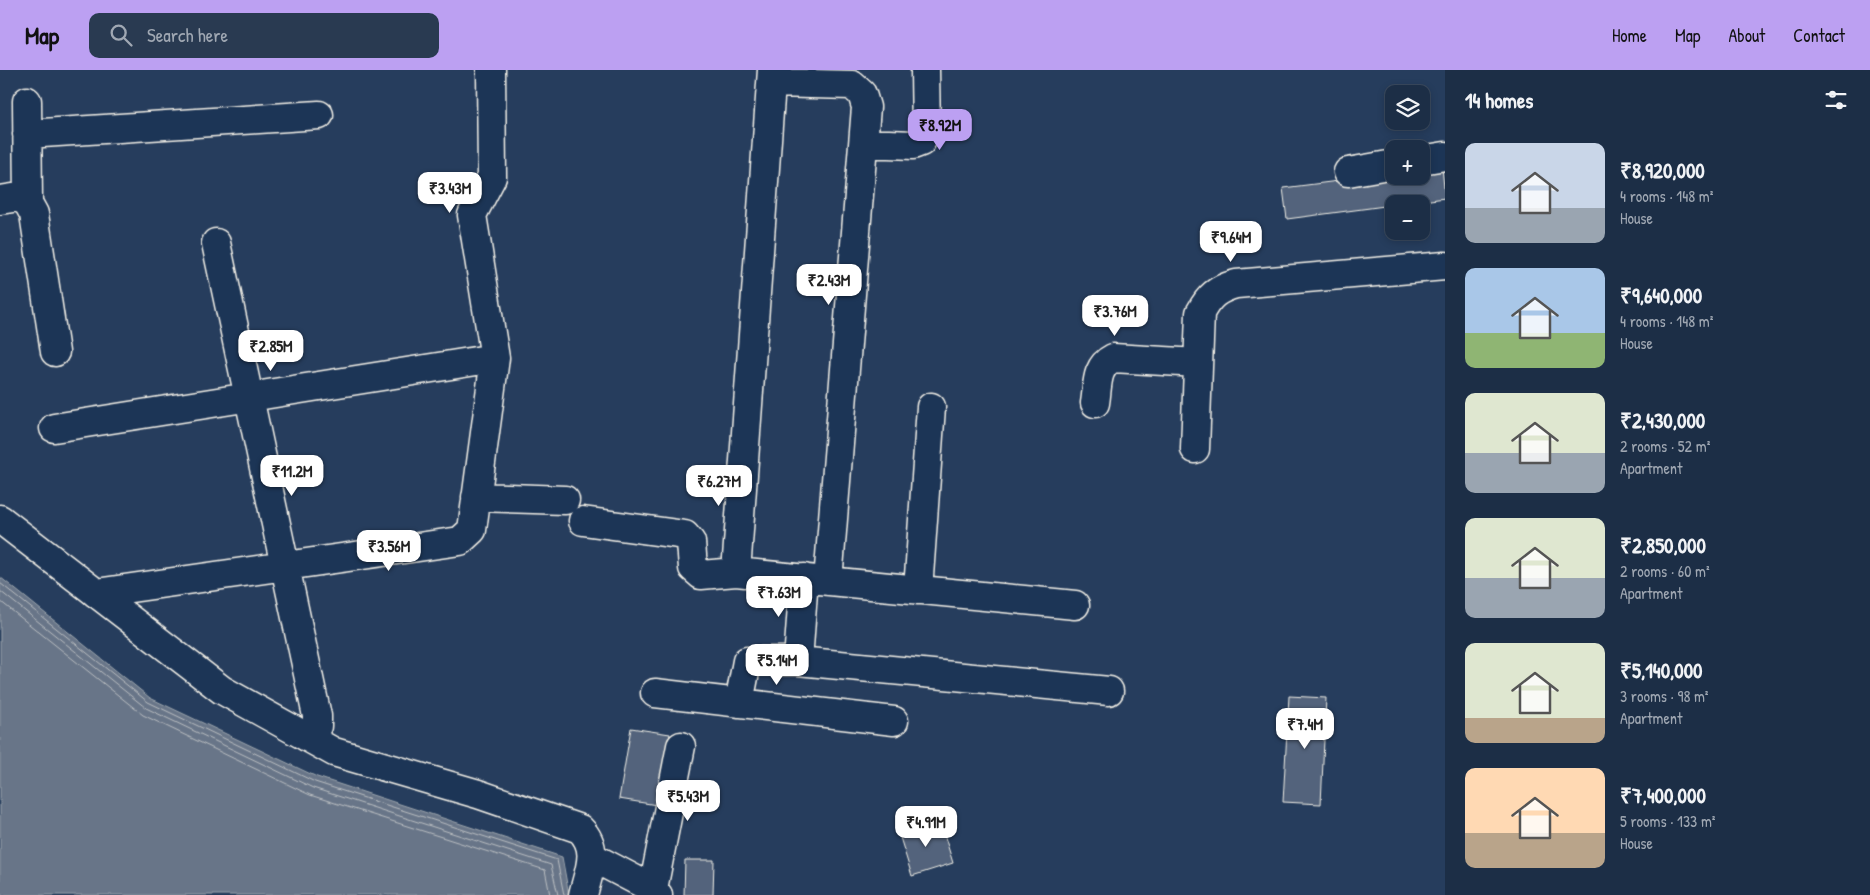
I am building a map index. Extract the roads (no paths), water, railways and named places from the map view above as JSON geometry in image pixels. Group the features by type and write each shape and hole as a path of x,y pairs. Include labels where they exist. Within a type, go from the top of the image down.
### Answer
{"street":[{"path":"96,592 460,541 472,530 495,358 472,215 492,177 491,70"},
{"path":"864,143 913,145 921,142 926,133 925,70"},
{"path":"736,572 772,76 852,85 862,94 866,107 864,143 816,580 798,661"},
{"path":"27,101 28,203"},
{"path":"27,134 319,115"},
{"path":"1430,158 1445,156"},
{"path":"1348,172 1385,166"},
{"path":"0,200 19,197 28,203 34,214 55,352"},
{"path":"216,243 317,716 316,726 307,737"},
{"path":"1196,449 1200,313 1208,298 1222,287 1236,284 1445,266"},
{"path":"54,428 495,358"},
{"path":"1095,403 1100,370 1105,362 1113,358 1198,363"},
{"path":"918,590 931,407"},
{"path":"476,497 565,500"},
{"path":"0,519 222,690 334,752 478,794 580,829 590,839 592,857 583,895"},
{"path":"583,521 685,535 690,542 693,568 701,575 736,572 1076,605"},
{"path":"739,702 747,661 798,661 1109,691"},
{"path":"655,693 894,721"},
{"path":"592,857 656,892 681,746"}],"water":[{"path":"0,577 150,698 317,777 562,857 569,895 0,895"}]}
